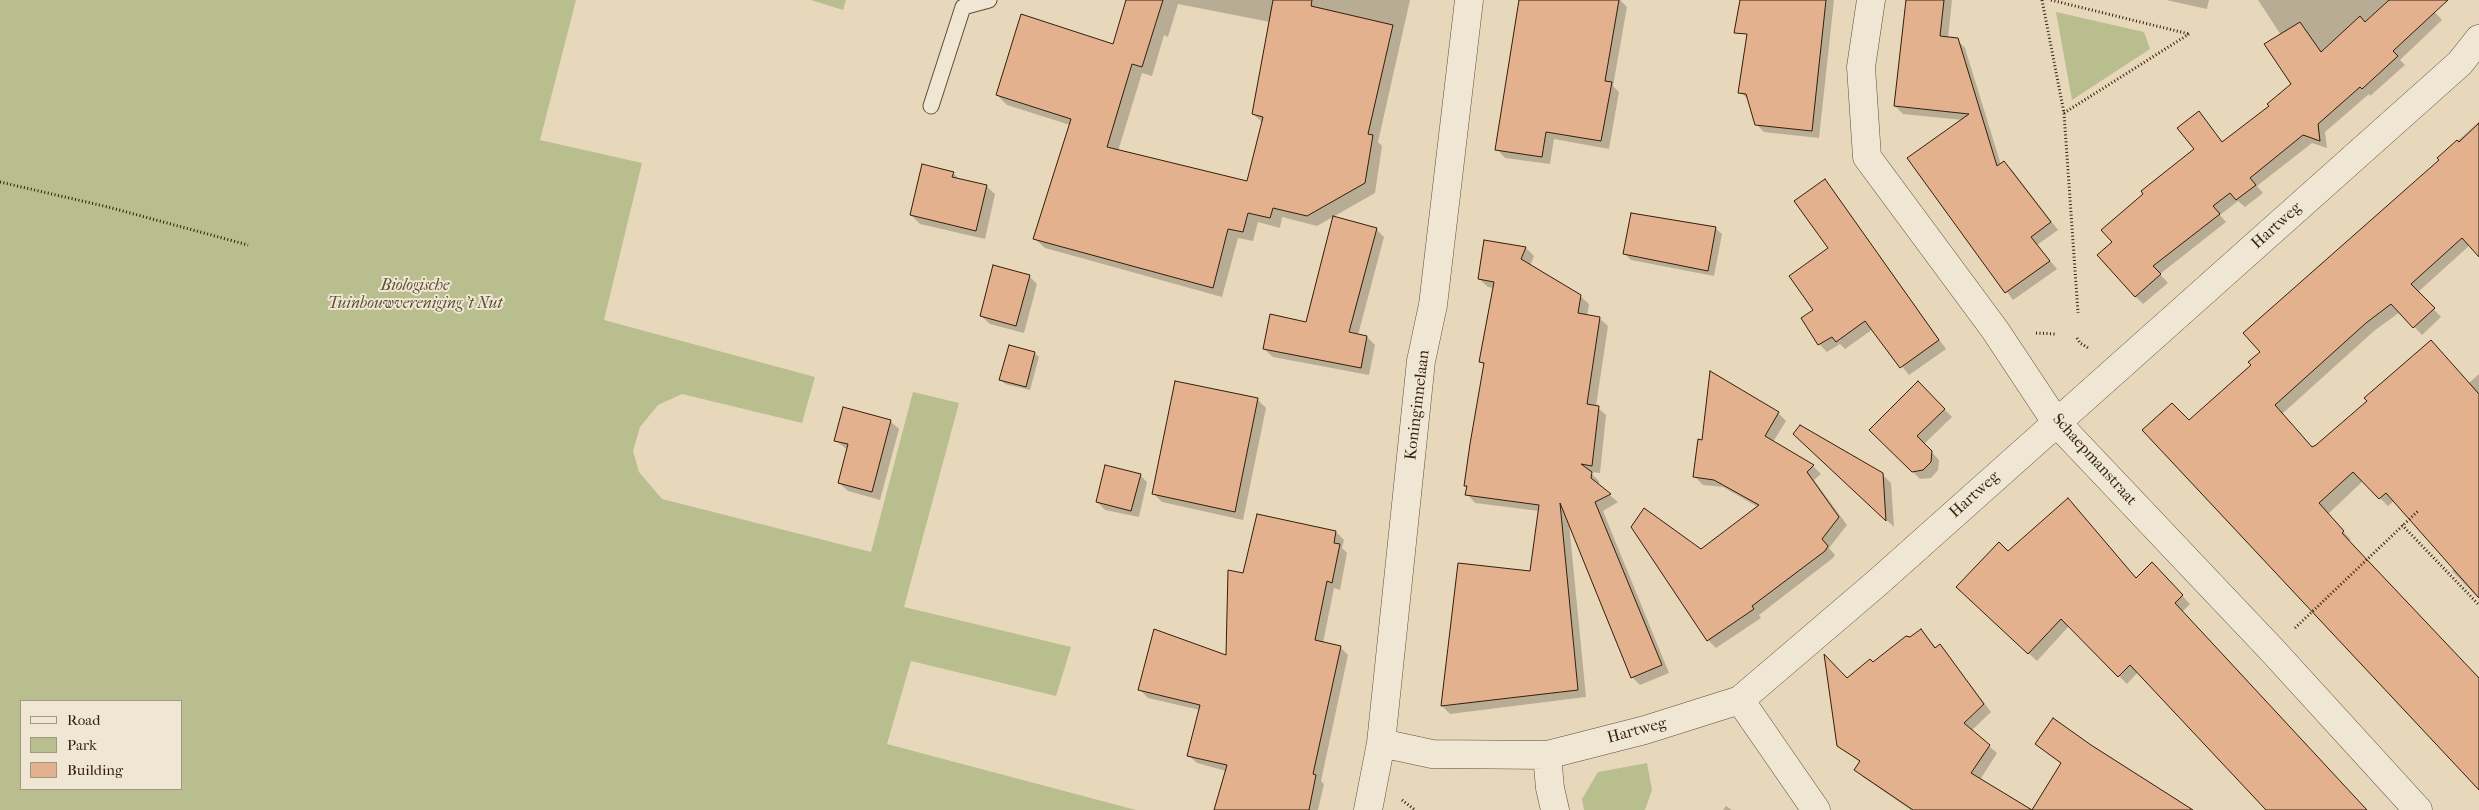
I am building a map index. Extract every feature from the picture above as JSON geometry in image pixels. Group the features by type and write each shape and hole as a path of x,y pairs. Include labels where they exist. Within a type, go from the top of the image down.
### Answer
{"street":[{"name":"Koninginnelaan","path":"1368,810 1380,743 1421,361 1433,305 1470,0"},
{"name":"Schaepmanstraat","path":"1871,0 1861,67 1867,157 1996,330 2056,422 2272,650 2418,810"},
{"name":"Hartweg","path":"1380,743 1432,754 1547,755 1645,730 1740,700 1877,583 2460,63 2479,39"},
{"path":"1740,700 1816,810"},
{"path":"1547,755 1550,788 1555,810"}],"lane":[{"path":"931,106 963,7 989,0"}],"path":[{"path":"2042,0 2064,113 2078,312"},
{"path":"2051,0 2189,34 2064,113"},
{"path":"0,182 108,207 248,245"},
{"path":"2272,650 2418,511"},
{"path":"2402,525 2479,605"}],"green space":[{"name":"Biologische Tuinbouwvereniging 't Nut","path":"0,0 576,0 540,140 642,163 604,320 815,377 802,423 682,394 658,405 640,427 633,451 639,472 662,499 871,552 913,392 959,403 904,607 1071,647 1056,696 911,661 887,744 1136,810 0,810"},
{"path":"811,0 846,0 843,10"},
{"path":"2056,12 2144,32 2150,49 2072,100"},
{"path":"1647,763 1652,790 1645,810 1584,810 1582,799 1598,772"}],"building":[{"path":"1126,0 1163,0 1142,67 1132,64 1107,147 1247,181 1263,117 1252,114 1273,0 1312,0 1311,6 1393,25 1368,134 1373,135 1365,183 1307,216 1273,208 1270,218 1248,213 1243,232 1228,229 1213,288 1033,239 1071,119 996,95 1021,14 1113,44"},
{"path":"1519,0 1619,0 1605,81 1612,82 1601,141 1546,132 1542,157 1495,150"},
{"path":"1740,0 1826,0 1812,131 1755,125 1746,94 1738,93 1747,34 1734,33"},
{"path":"1906,0 1944,0 1940,36 1958,38 1997,166 2004,161 2051,222 2031,237 2050,261 2005,293 1907,158 1969,114 1894,106"},
{"path":"2389,0 2448,0 2393,51 2398,56 2362,89 2360,87 2318,124 2320,141 2303,135 2250,178 2256,185 2236,200 2230,193 2213,206 2220,214 2153,266 2161,274 2135,297 2097,255 2112,242 2101,230 2143,194 2141,191 2194,149 2177,128 2199,111 2222,142 2269,106 2267,104 2291,84 2264,44 2300,22 2321,52 2360,16 2365,22"},
{"path":"2479,123 2479,257 2462,238 2411,284 2435,308 2413,328 2391,304 2366,323 2275,405 2312,447 2367,401 2364,398 2431,340 2479,394 2479,598 2386,493 2379,499 2353,472 2319,503 2344,531 2342,533 2479,678 2479,790 2142,430 2172,403 2189,420 2251,365 2248,362 2260,352 2243,333 2439,160 2437,158 2457,140 2459,142"},
{"path":"922,164 954,172 952,177 987,185 976,231 910,215"},
{"path":"1825,179 1939,340 1900,368 1865,321 1836,342 1832,337 1818,345 1801,318 1813,310 1789,276 1828,248 1794,201"},
{"path":"1631,213 1716,227 1708,271 1623,254"},
{"path":"1333,216 1377,228 1349,332 1367,336 1361,368 1263,349 1270,314 1306,322"},
{"path":"1484,240 1526,247 1521,259 1581,295 1578,313 1600,317 1587,404 1599,406 1592,466 1581,464 1592,472 1591,478 1611,494 1595,502 1662,665 1631,678 1560,503 1578,690 1441,706 1458,563 1530,571 1539,505 1465,495 1467,486 1464,486 1470,444 1484,363 1479,362 1494,282 1478,279"},
{"path":"993,265 1030,275 1016,326 980,316"},
{"path":"1009,345 1035,352 1026,387 999,380"},
{"path":"1710,371 1779,412 1765,436 1814,465 1807,472 1839,517 1822,539 1828,546 1825,551 1752,606 1754,609 1707,641 1631,527 1644,508 1701,549 1759,505 1714,480 1693,477 1698,439 1702,440"},
{"path":"1175,381 1258,398 1235,512 1152,494"},
{"path":"1918,381 1945,409 1917,436 1932,451 1931,462 1923,470 1912,472 1869,430"},
{"path":"843,407 891,420 872,492 838,483 848,444 834,441"},
{"path":"1800,425 1883,473 1886,521 1793,434"},
{"path":"1105,465 1141,474 1131,511 1096,502"},
{"path":"2068,498 2136,578 2152,562 2183,595 2175,603 2367,810 2266,810 2130,665 2118,677 2061,619 2028,654 1956,587 1999,542 2008,551"},
{"path":"1257,514 1336,531 1334,543 1340,544 1332,583 1327,581 1315,640 1341,646 1313,774 1316,775 1309,810 1214,810 1227,765 1187,756 1200,705 1138,690 1154,629 1226,655 1228,570 1243,573"},
{"path":"1921,629 1935,648 1940,644 1984,704 1964,723 1990,745 1971,773 2032,810 1913,810 1854,770 1860,761 1837,746 1824,654 1847,678 1870,659 1873,662 1906,636 1910,637"},
{"path":"2053,718 2091,745 2193,810 2032,810 2061,763 2035,744"}]}
